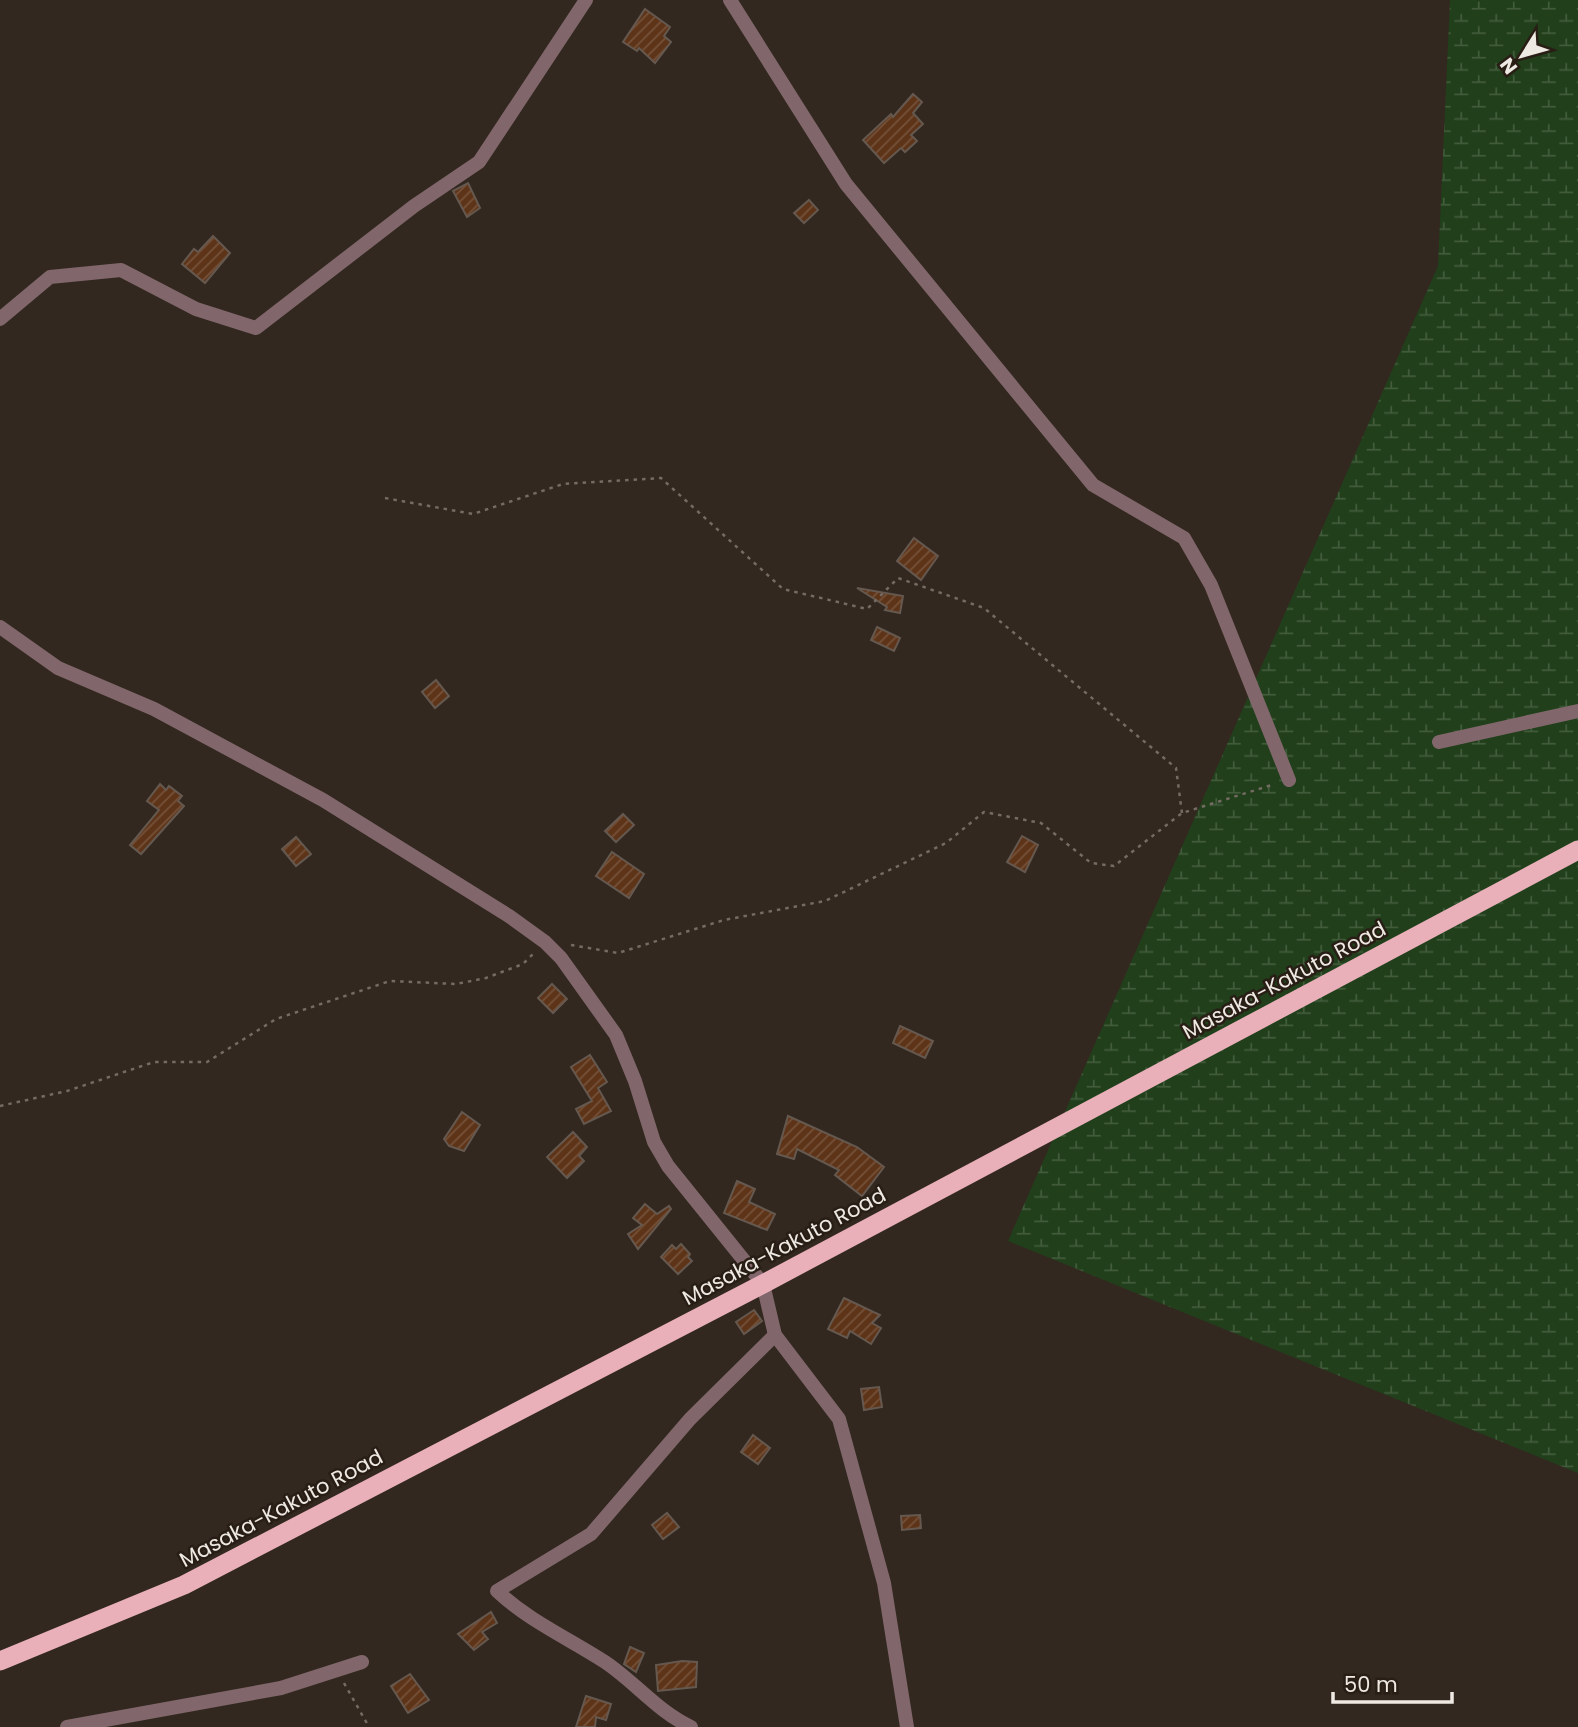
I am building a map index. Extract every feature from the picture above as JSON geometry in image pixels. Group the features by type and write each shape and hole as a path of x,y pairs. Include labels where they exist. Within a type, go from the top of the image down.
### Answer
{"highway":[{"name":"Masaka-Kakuto Road","path":"0,1661 184,1585 763,1283 1578,850"}],"street":[{"path":"0,320 50,276 121,270 196,309 256,328 414,206 479,162 586,0"},
{"path":"730,0 846,184 1093,485 1184,538 1211,585 1289,780"},
{"path":"0,627 58,668 154,709 323,800 472,891 545,942 580,982 616,1035 645,1110 654,1142 668,1166 763,1283 775,1335 839,1419 884,1583 906,1727"},
{"path":"1439,742 1578,711"},
{"path":"691,1727 670,1717 607,1663 521,1614 497,1591 591,1534 690,1419 775,1335"},
{"path":"67,1727 281,1688 362,1662"}],"path":[{"path":"385,498 473,514 563,485 661,478 783,589 867,610 898,578 984,608 1176,768 1182,813"},
{"path":"0,1106 67,1091 154,1062 207,1062 276,1019 390,981 456,984 486,978 523,964 545,942 618,953 724,920 825,901 946,843 984,812 1041,823 1091,863 1114,866 1182,813 1289,780"},
{"path":"338,1671 369,1727"}],"green space":[{"path":"1450,0 1578,0 1578,1473 1008,1241 1438,266"}],"building":[{"path":"645,9 670,27 664,36 671,42 655,63 639,48 637,51 623,42"},
{"path":"913,94 922,102 913,113 923,124 911,135 917,141 905,152 901,148 884,163 863,140 891,114 893,117"},
{"path":"468,183 480,208 467,217 453,191"},
{"path":"809,200 818,210 804,223 794,213"},
{"path":"213,236 230,253 205,283 182,264 194,249 198,252"},
{"path":"914,538 938,556 921,580 897,561"},
{"path":"857,588 903,596 900,613 885,610 887,607"},
{"path":"877,627 900,638 894,651 871,640"},
{"path":"436,680 449,696 435,708 422,692"},
{"path":"160,784 166,790 169,786 182,796 178,801 184,806 141,854 130,845 159,810 147,801"},
{"path":"623,814 634,825 616,842 605,831"},
{"path":"1022,836 1038,845 1025,872 1007,862"},
{"path":"296,837 311,854 296,866 282,849"},
{"path":"612,852 644,874 629,898 596,876"},
{"path":"552,984 567,999 553,1013 538,998"},
{"path":"900,1026 933,1041 925,1058 893,1043"},
{"path":"590,1055 607,1082 598,1088 611,1111 584,1124 576,1109 592,1101 571,1067"},
{"path":"462,1112 480,1125 464,1151 449,1146 444,1139"},
{"path":"788,1116 857,1147 884,1167 862,1196 835,1175 839,1170 797,1149 794,1159 777,1154"},
{"path":"573,1132 587,1147 579,1156 584,1161 567,1178 547,1157"},
{"path":"737,1181 755,1189 749,1202 775,1214 767,1230 724,1213"},
{"path":"645,1204 657,1214 669,1206 671,1209 638,1249 628,1234 642,1225 633,1218"},
{"path":"681,1244 690,1254 688,1257 692,1261 678,1274 661,1257 672,1245 676,1249"},
{"path":"844,1298 880,1315 872,1323 881,1328 871,1344 850,1331 847,1338 828,1329"},
{"path":"754,1310 762,1321 744,1334 736,1322"},
{"path":"879,1387 882,1407 864,1410 861,1389"},
{"path":"753,1435 770,1448 758,1464 741,1452"},
{"path":"667,1513 679,1527 663,1539 652,1525"},
{"path":"920,1515 921,1528 902,1530 901,1516"},
{"path":"491,1612 497,1623 482,1632 488,1639 474,1650 458,1634"},
{"path":"630,1647 644,1653 636,1672 624,1664"},
{"path":"697,1662 696,1687 658,1691 656,1665"},
{"path":"410,1674 429,1700 408,1713 391,1686"},
{"path":"586,1696 611,1704 606,1720 596,1717 595,1727 576,1727"}]}
